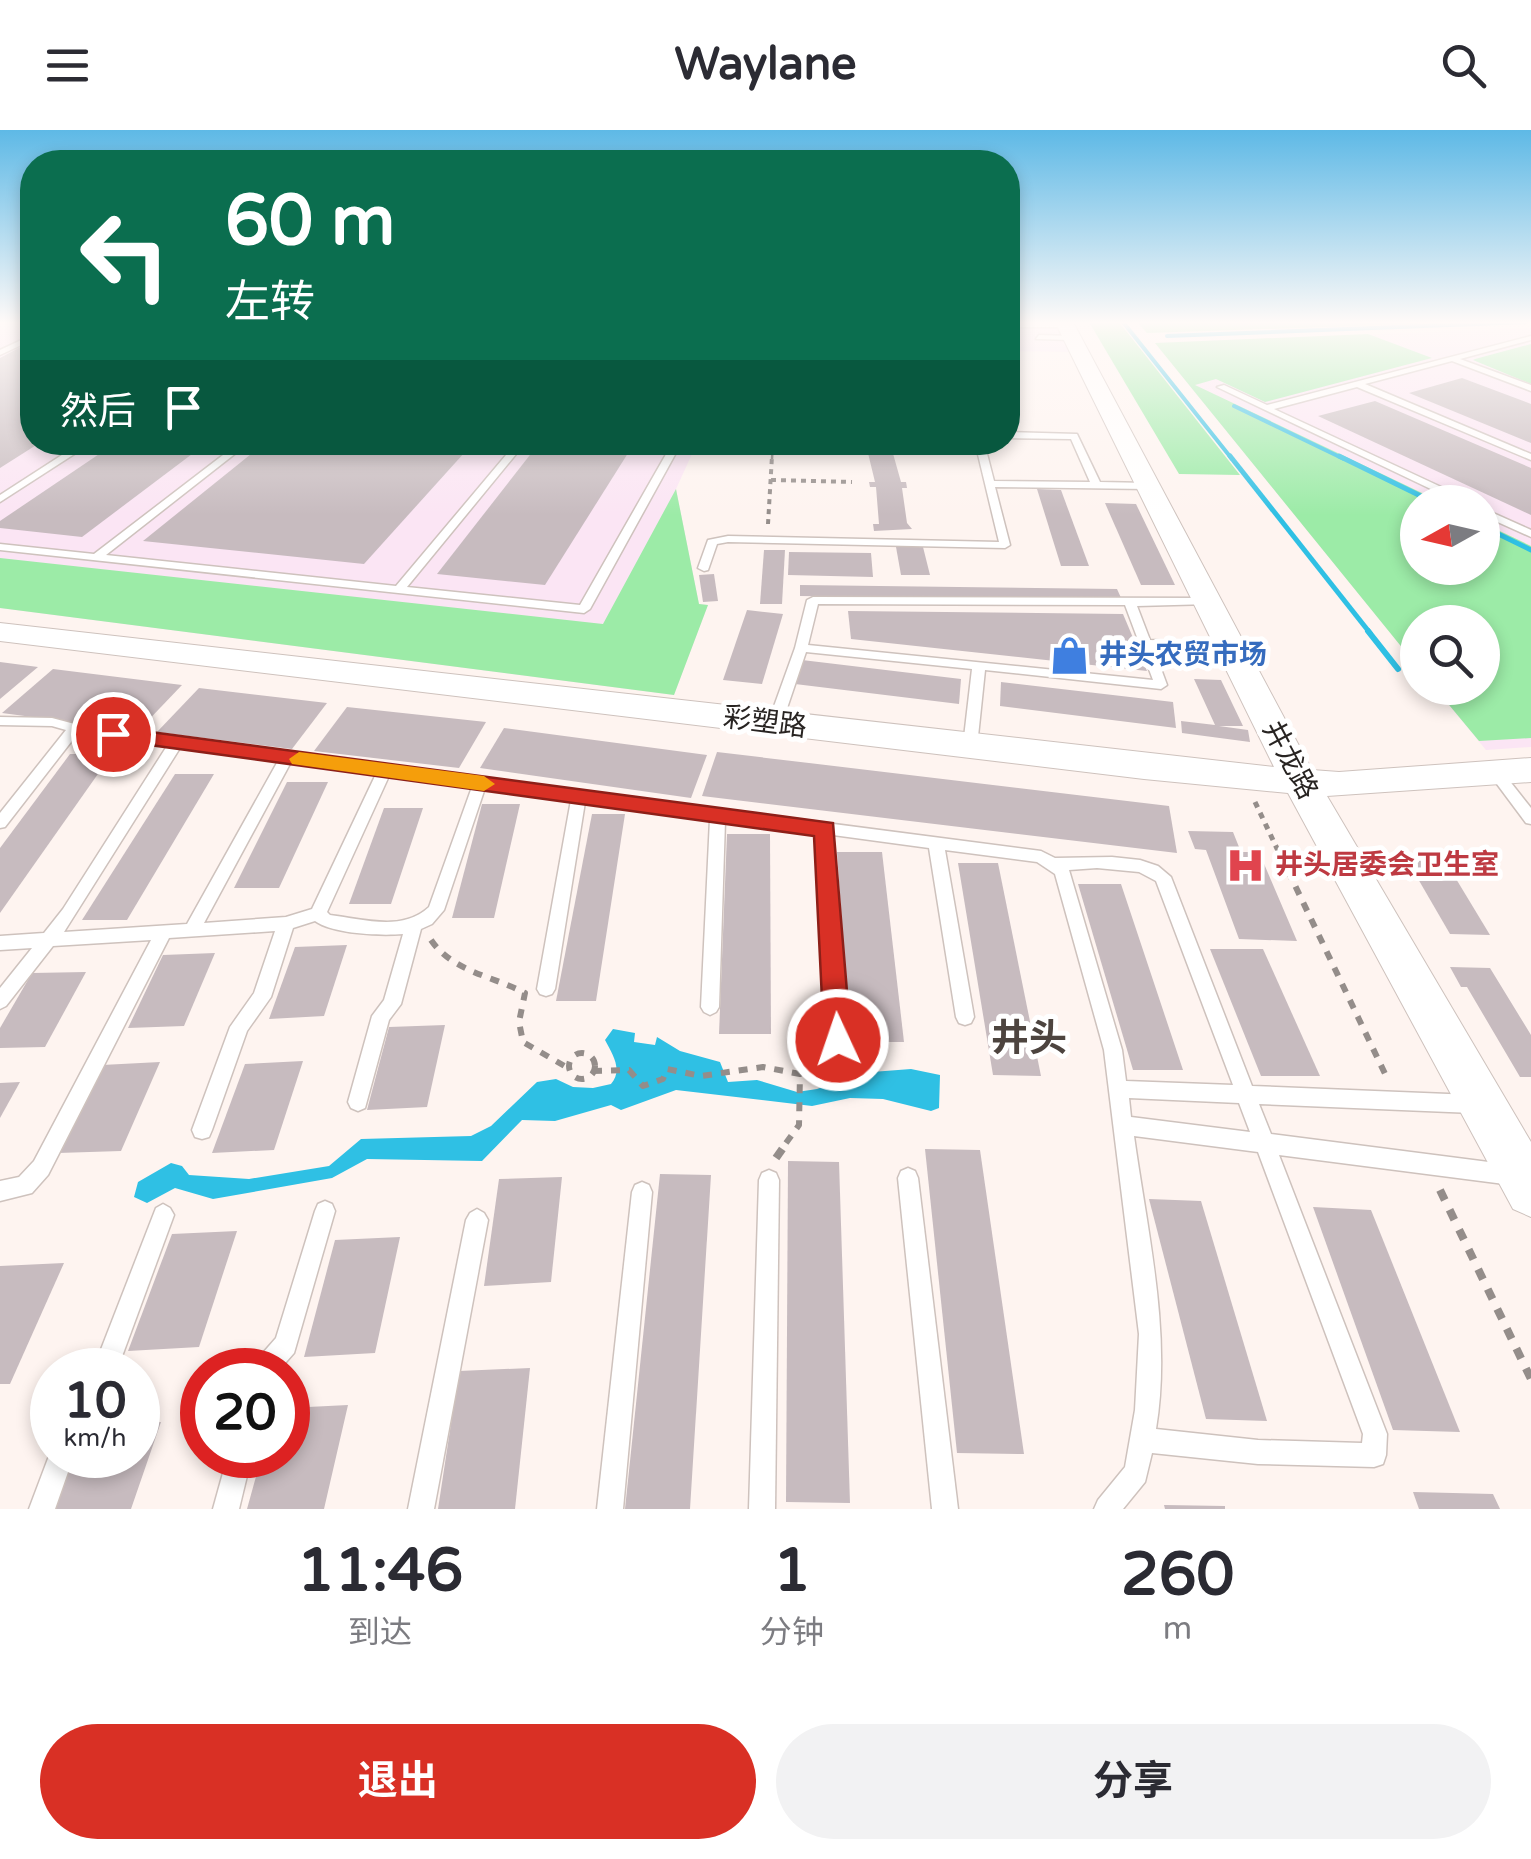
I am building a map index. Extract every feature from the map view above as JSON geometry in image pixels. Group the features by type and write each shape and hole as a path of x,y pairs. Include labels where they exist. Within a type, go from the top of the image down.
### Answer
{"street":[{"name":"井龙路","path":"1092,386 1148,486 1300,782 1527,1184"},
{"name":"彩塑路","path":"0,632 1300,782 1338,785 1531,770"}],"lane":[{"path":"1266,408 1350,386"},
{"path":"1365,386 1531,457"},
{"path":"1222,387 1429,485"},
{"path":"1020,436 1074,436 1096,485"},
{"path":"0,499 69,455"},
{"path":"97,558 229,455"},
{"path":"398,590 511,455"},
{"path":"0,547 584,610 671,455"},
{"path":"704,568 712,542 1006,545 982,455"},
{"path":"990,484 1148,486"},
{"path":"1500,519 1531,534"},
{"path":"775,724 802,648 812,600 1208,602"},
{"path":"802,648 1161,685 1130,602"},
{"path":"1145,642 1231,648"},
{"path":"970,746 979,666"},
{"path":"0,722 10,718 52,722 286,758 1042,856 1056,864 1062,872 1113,1050 1150,1334 1147,1410 1136,1472 1107,1509"},
{"path":"0,823 75,728"},
{"path":"0,1001 69,914 176,743"},
{"path":"192,930 286,758"},
{"path":"0,943 286,924 318,914 384,771"},
{"path":"1496,773 1531,819"},
{"path":"358,1102 380,1016 392,1004 420,924 436,910 480,783"},
{"path":"546,990 579,796"},
{"path":"710,1008 718,815"},
{"path":"825,829 838,1040"},
{"path":"936,843 965,1017"},
{"path":"1056,864 1138,866 1153,868 1163,876 1375,1434 1374,1455 1218,1450 1142,1439"},
{"path":"318,914 326,921 420,924"},
{"path":"202,1130 238,1028 262,998 286,924"},
{"path":"0,1191 25,1186 41,1168 164,932"},
{"path":"1119,1089 1482,1104"},
{"path":"1124,1125 1527,1184"},
{"path":"908,1178 945,1509"},
{"path":"762,1509 769,1180"},
{"path":"610,1509 642,1192"},
{"path":"284,1348 325,1211"},
{"path":"113,1348 163,1215"},
{"path":"421,1509 477,1220"},
{"path":"42,1509 53,1478"},
{"path":"226,1509 234,1478"}],"path":[{"path":"766,540 772,455"},
{"path":"771,480 852,482"},
{"path":"420,924 432,945 448,960 510,983 525,993 518,1022 523,1042 578,1078 594,1071 629,1070 643,1086 663,1079 667,1069 700,1076 763,1066 800,1078"},
{"path":"800,1078 833,1056 838,1040"},
{"path":"568,1068 571,1060 584,1054 594,1060 594,1071"},
{"path":"769,1180 776,1158 799,1124 800,1078"}],"shaded area":[{"path":"0,386 20,386 20,455 692,455 676,489 699,604 708,605 674,695 0,608"},
{"path":"1190,386 1531,386 1531,747 1486,750 1449,705 1500,705 1500,605 1400,605 1400,645"}],"green space":[{"path":"1127,386 1170,386 1240,475 1179,474"},
{"path":"1190,386 1198,386 1405,485 1400,485 1400,585 1500,585 1500,531 1531,546 1531,738 1479,741 1449,705 1500,705 1500,605 1400,605 1400,645"},
{"path":"1232,386 1324,386 1265,402"},
{"path":"676,489 699,604 708,605 674,695 0,608 0,558 603,624"}],"water":[{"path":"613,1029 635,1033 634,1042 655,1045 657,1037 680,1051 720,1062 728,1082 757,1080 797,1092 859,1073 911,1069 940,1075 939,1108 931,1111 883,1099 850,1098 812,1106 676,1090 621,1110 611,1105 555,1121 522,1120 482,1161 367,1159 332,1178 213,1199 175,1188 147,1203 134,1197 138,1182 171,1163 182,1166 189,1175 249,1179 329,1166 361,1139 471,1136 491,1126 537,1082 556,1079 573,1087 593,1088 611,1084 616,1068 605,1040"}],"building":[{"path":"0,386 20,386 20,455 0,468"},
{"path":"1432,386 1484,386 1531,404 1531,443 1409,393"},
{"path":"1375,401 1531,468 1531,515 1500,501 1500,485 1466,485 1318,416"},
{"path":"98,455 191,455 82,537 0,528 0,521"},
{"path":"250,455 462,455 364,564 143,541"},
{"path":"530,455 627,455 545,585 437,574"},
{"path":"868,455 893,455 901,482 906,482 907,488 902,488 907,523 912,529 874,531 873,524 879,524 876,487 870,487 869,482 875,482"},
{"path":"1037,489 1061,490 1089,566 1061,566"},
{"path":"1105,503 1136,504 1175,585 1141,585"},
{"path":"896,547 923,547 930,575 901,575"},
{"path":"764,550 785,550 782,604 760,604"},
{"path":"789,552 871,553 873,577 788,575"},
{"path":"714,574 718,601 703,602 699,575"},
{"path":"800,585 1117,589 1122,600 800,596"},
{"path":"747,610 783,614 762,684 723,680"},
{"name":"井头农贸市场","path":"848,611 1123,614 1147,671 851,639"},
{"path":"802,660 961,679 959,704 795,684"},
{"path":"0,662 38,667 0,699"},
{"path":"53,669 182,685 138,731 2,713"},
{"path":"1194,679 1221,680 1243,726 1219,726 1248,730 1250,742 1182,733 1181,721 1215,725"},
{"path":"1001,682 1173,702 1176,728 1000,706"},
{"path":"199,688 327,703 292,749 157,732"},
{"path":"347,707 486,722 459,768 314,751"},
{"path":"504,728 707,755 691,798 480,768"},
{"path":"717,752 1169,806 1177,853 702,796"},
{"path":"70,754 112,754 0,913 0,848"},
{"path":"175,774 214,774 127,920 82,920"},
{"path":"287,782 328,782 279,888 234,888"},
{"path":"482,804 520,804 494,918 452,918"},
{"path":"384,808 423,808 391,904 349,904"},
{"path":"592,814 625,814 596,1001 556,1001"},
{"path":"1188,831 1233,832 1241,852 1259,852 1297,941 1239,939 1206,850 1195,849"},
{"path":"727,834 770,834 771,1034 719,1034"},
{"path":"837,852 882,852 904,1042 850,1042"},
{"path":"1403,853 1441,854 1490,935 1450,934"},
{"path":"958,863 998,863 1041,1076 993,1075"},
{"path":"1078,884 1121,884 1183,1070 1133,1070"},
{"path":"347,945 324,1016 269,1019 295,947"},
{"path":"1210,949 1263,949 1320,1076 1261,1076"},
{"path":"215,953 184,1026 128,1028 163,955"},
{"path":"1450,967 1490,968 1531,1035 1531,1077 1520,1077 1467,987 1461,987"},
{"path":"86,972 45,1047 0,1048 0,1028 32,973"},
{"path":"445,1025 427,1107 367,1110 389,1027"},
{"path":"303,1061 274,1150 212,1153 245,1064"},
{"path":"160,1062 121,1151 58,1153 102,1065"},
{"path":"20,1082 0,1118 0,1083"},
{"path":"925,1149 980,1150 1024,1454 957,1453"},
{"path":"788,1161 839,1162 850,1503 786,1502"},
{"path":"660,1174 711,1175 690,1509 625,1509"},
{"path":"562,1177 551,1282 484,1286 499,1179"},
{"path":"1149,1199 1201,1201 1267,1421 1206,1419"},
{"path":"1313,1207 1371,1210 1460,1432 1393,1430"},
{"path":"237,1231 199,1347 129,1348 172,1234"},
{"path":"400,1237 375,1353 310,1357 310,1348 306,1348 335,1240"},
{"path":"64,1263 10,1384 0,1384 0,1266"},
{"path":"530,1368 515,1509 438,1509 459,1371"},
{"path":"348,1405 324,1509 247,1509 256,1478 310,1478 310,1407"},
{"path":"65,1478 142,1478 131,1509 53,1509"},
{"path":"1413,1492 1493,1494 1500,1509 1419,1509"},
{"path":"1164,1505 1225,1506 1225,1509 1165,1509"}],"waterway":[{"path":"1174,386 1232,459"},
{"path":"1234,406 1344,459"},
{"path":"1230,456 1370,633"},
{"path":"1339,456 1400,486"},
{"path":"1500,535 1531,550"},
{"path":"1368,631 1398,669"}],"slow traffic":[{"path":"299,759 484,784"}],"place":[{"name":"井头农贸市场","path":"1069,655"},
{"name":"井头居委会卫生室","path":"1245,865"}],"district":[{"name":"井头","path":"1029,1039"}],"route":[{"path":"113,734 825,829 838,1040"}]}
